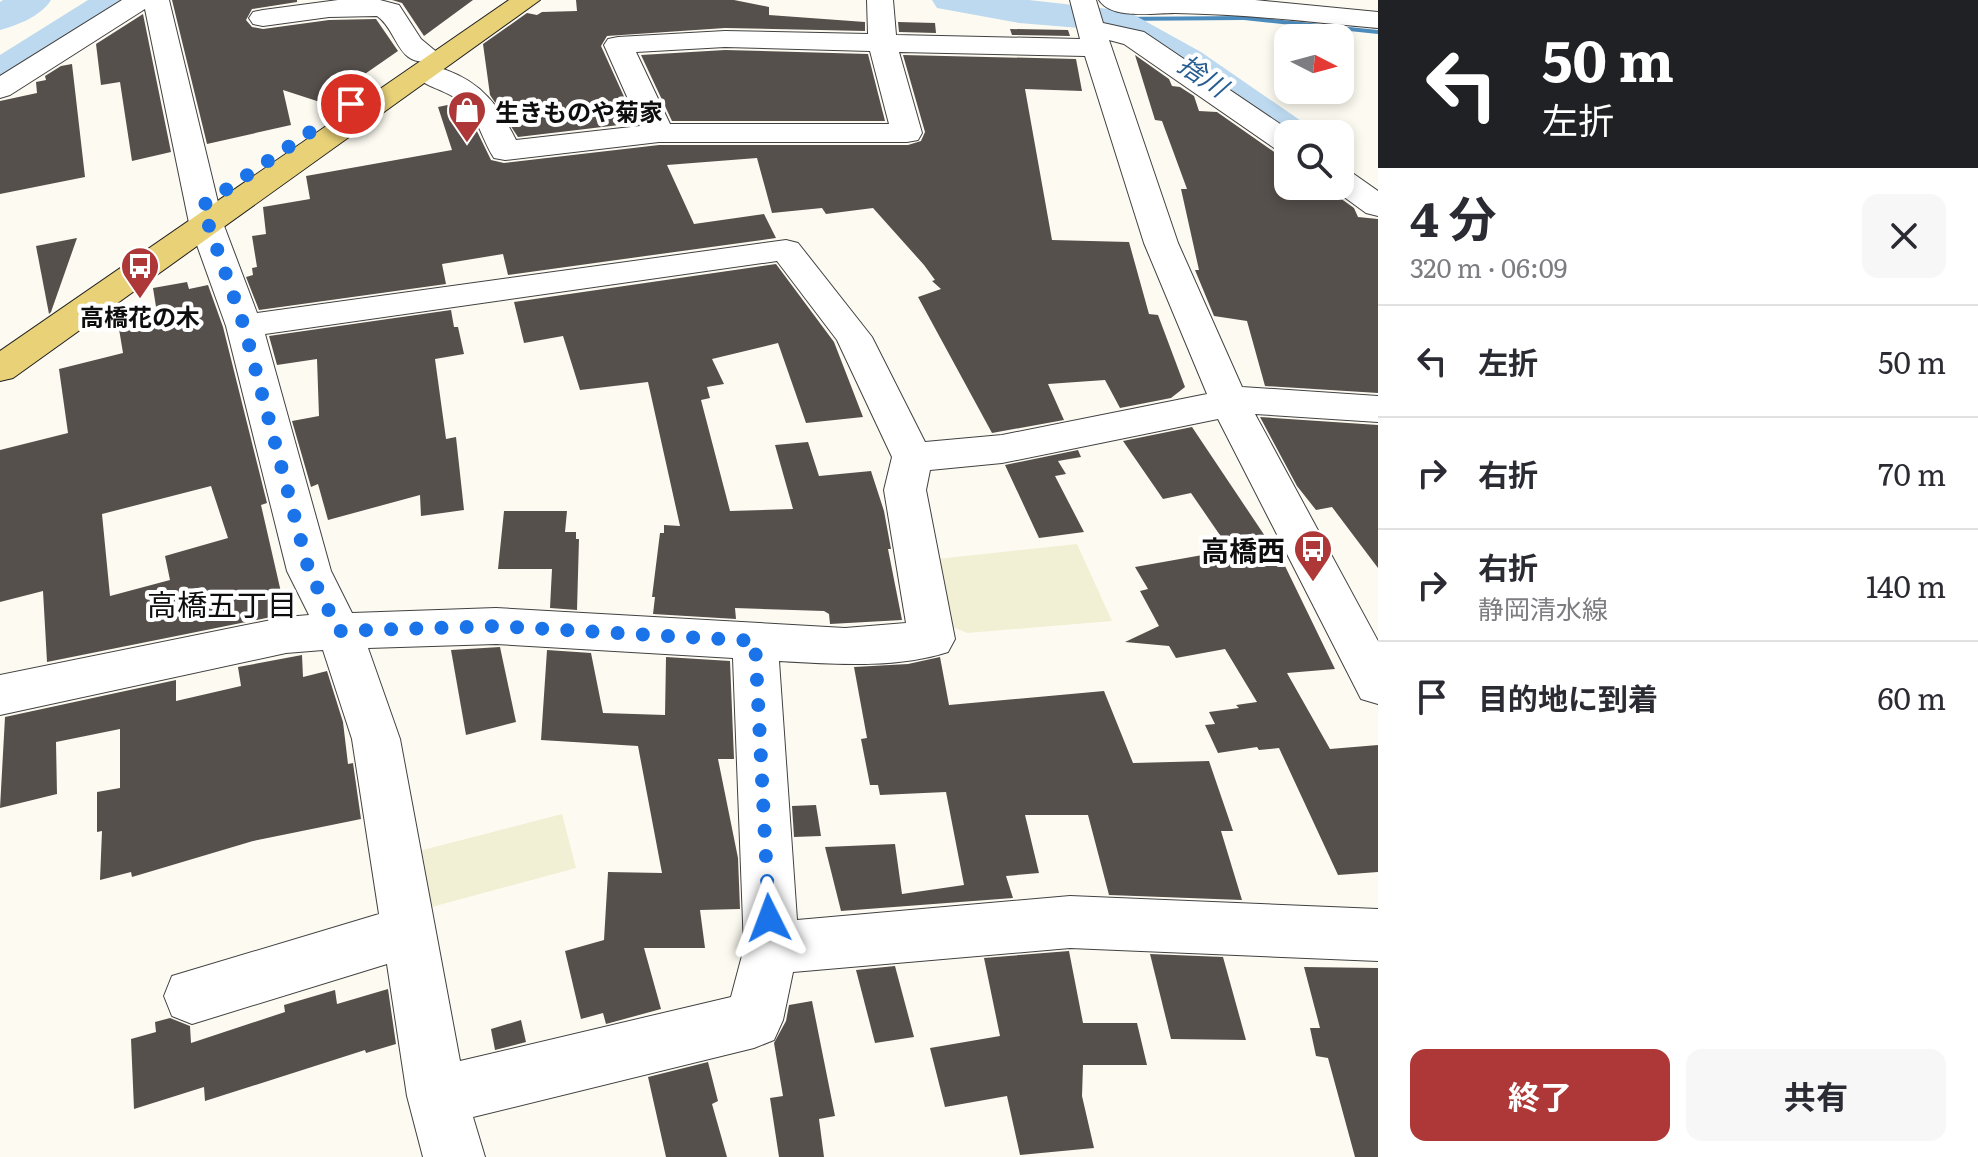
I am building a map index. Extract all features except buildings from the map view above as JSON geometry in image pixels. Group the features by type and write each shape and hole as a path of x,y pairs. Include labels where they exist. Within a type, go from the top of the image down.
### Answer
{"main road":[{"path":"425,63 503,0"},
{"path":"0,344 204,214 425,63 527,0"},
{"path":"0,369 204,214"}],"street":[{"path":"0,89 141,0"},
{"path":"156,0 204,214 244,326 309,571 339,631 376,739 437,1096 454,1157"},
{"path":"263,18 362,5 390,12 425,63 461,85 485,107 505,151 659,133 907,133 882,43 880,0"},
{"path":"1112,0 1122,4 1233,6 1378,20"},
{"path":"659,133 618,45 725,39 882,43 1090,25 1134,38 1274,133"},
{"path":"1090,25 1155,225 1192,320 1229,401 1378,685"},
{"path":"1354,189 1378,206"},
{"path":"0,695 286,635 339,631 496,626 845,646 932,639 905,490 912,457 854,337 786,250 569,278 244,326"},
{"path":"912,457 1002,449 1229,401 1378,409"},
{"path":"437,1096 754,1020 771,948 755,641"},
{"path":"771,948 1070,922 1378,935"},
{"path":"192,996 409,931"}],"green space":[{"path":"1077,544 1112,621 967,633 946,624 937,559"},
{"path":"562,814 576,868 428,908 419,851"}],"waterway":[{"path":"0,18 32,0"},
{"path":"0,73 115,0"},
{"name":"捨川","path":"951,0 1019,11 1113,19 1186,61 1274,122"},
{"path":"1113,19 1244,18 1378,32"}],"place":[{"name":"生きものや菊家","path":"467,144"},
{"name":"高橋花の木","path":"140,300"},
{"name":"高橋西","path":"1313,583"}],"district":[{"name":"高橋五丁目","path":"222,603"}],"route":[{"path":"351,104 202,206 244,326 309,571 339,631 496,626 755,641 769,918"}]}
